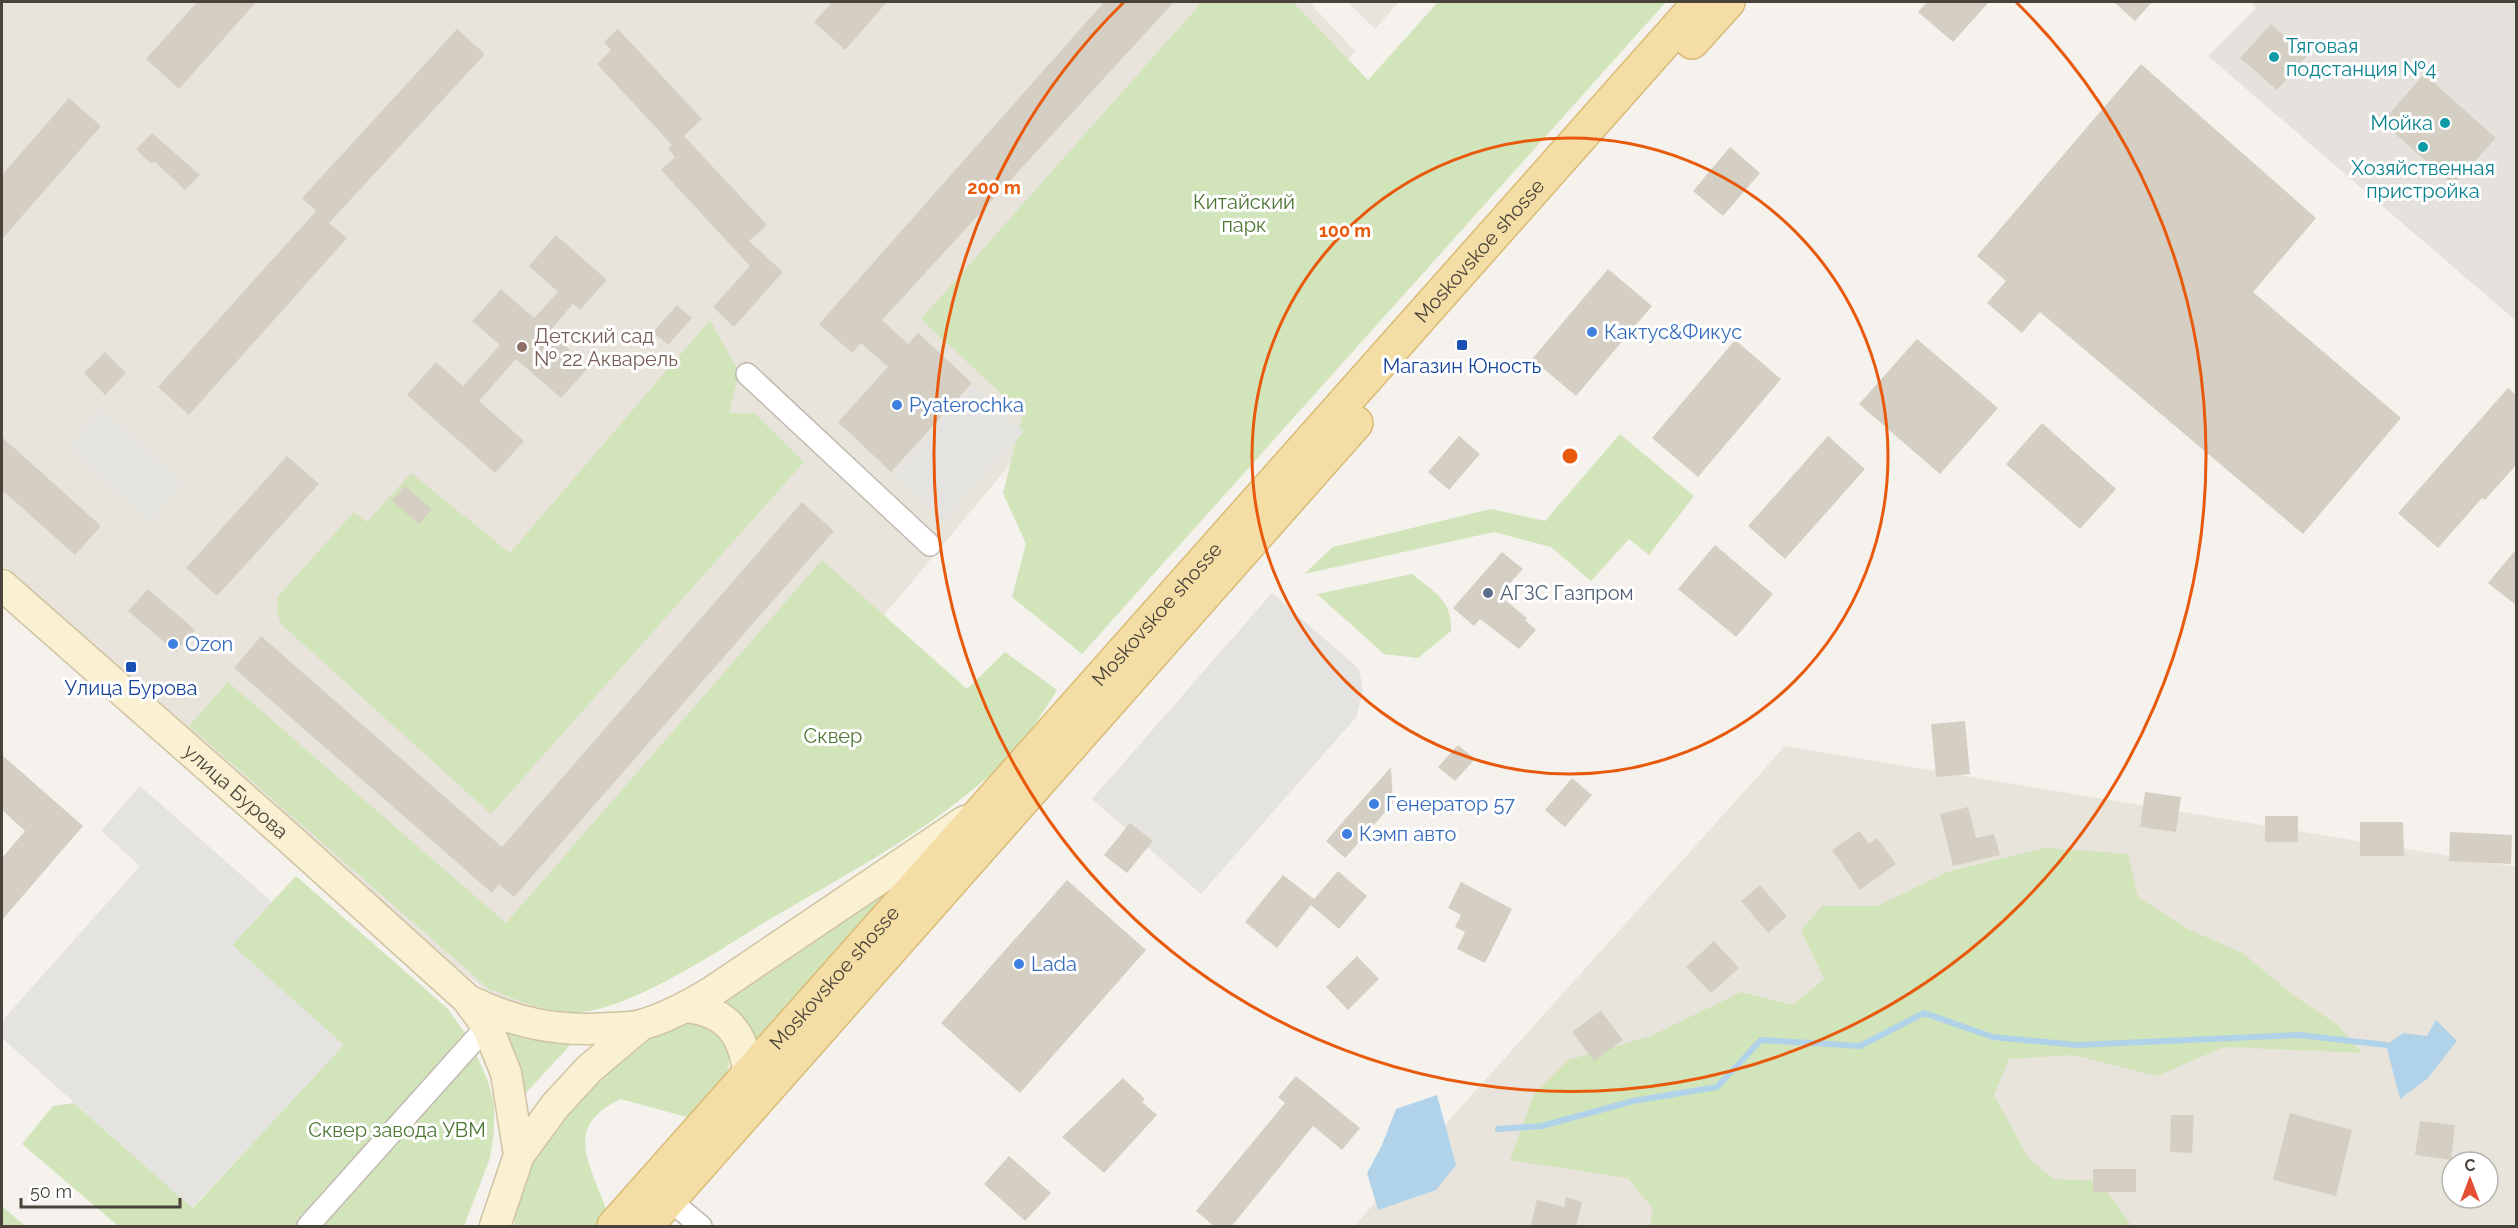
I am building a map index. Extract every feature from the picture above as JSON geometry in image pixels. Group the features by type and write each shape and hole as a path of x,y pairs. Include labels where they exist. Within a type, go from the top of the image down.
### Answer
{"main road":[{"name":"Moskovskoe shosse","path":"646,1227 661,1193 749,1076 981,810 1700,2"},
{"name":"Moskovskoe shosse","path":"614,1227 661,1193 752,1108 1040,778 1244,551 1728,2"},
{"name":"улица Бурова","path":"2,585 289,838 467,999"},
{"path":"500,1221 519,1155 555,1106 589,1068 640,1026 686,1007 981,810"},
{"path":"467,999 487,1026 506,1073 519,1155"},
{"path":"467,999 516,1021 549,1028 579,1031 640,1026"},
{"path":"686,1007 706,1009 732,1028 744,1049 752,1108"}],"street":[{"path":"747,374 930,545"},
{"path":"308,1227 487,1026"},
{"path":"661,1193 701,1227"}],"shaded area":[{"path":"2,2 1309,2 1355,51 558,1006 540,1010 490,994 442,955 2,565"},
{"path":"1348,2 1399,2 1375,29"},
{"path":"2252,2 2516,2 2516,321 2208,56 2256,8"},
{"path":"972,386 1024,432 944,521 893,476"},
{"path":"102,409 185,483 150,522 67,447"},
{"path":"1272,593 1359,669 1363,690 1357,716 1201,894 1092,799"},
{"path":"1785,746 2516,867 2516,1226 1354,1226"},
{"path":"140,786 272,902 232,945 344,1045 192,1208 2,1038 2,1023 10,1012 140,866 101,831"}],"green space":[{"name":"Китайский парк","path":"1202,2 1293,2 1368,80 1438,2 1666,2 1082,654 1012,597 1026,544 1003,493 1023,414 921,319"},
{"path":"710,320 739,372 729,413 754,413 804,462 491,814 281,624 277,612 278,596 354,512 367,522 411,473 510,553"},
{"path":"1620,434 1694,496 1649,555 1629,539 1591,581 1551,547 1494,532 1304,574 1333,547 1491,509 1545,521"},
{"name":"Сквер","path":"822,560 967,689 1005,652 1057,690 1035,724 1010,756 965,796 938,816 882,853 676,976 625,1000 601,1008 580,1012 557,1011 489,989 189,726 228,682 506,923"},
{"path":"1412,574 1440,598 1451,620 1451,631 1418,658 1384,654 1317,594"},
{"path":"2045,848 2128,854 2138,897 2186,928 2244,954 2293,995 2338,1025 2362,1053 2224,1047 2157,1076 2074,1055 2009,1059 1994,1095 2029,1159 2054,1179 2099,1181 2132,1226 1650,1226 1653,1209 1628,1178 1510,1160 1534,1094 1568,1060 1651,1036 1741,992 1793,1005 1824,979 1801,930 1822,906 1877,906 1950,871"},
{"path":"917,865 757,1052 744,1022 719,999"},
{"name":"Сквер завода УВМ","path":"296,876 448,1009 471,1042 488,1081 494,1104 494,1130 490,1158 464,1226 118,1226 22,1144 53,1106 74,1103 193,1208 343,1045 232,945"},
{"path":"681,1024 703,1024 720,1033 730,1052 728,1075 690,1118 621,1099 603,1110 591,1122 586,1134 586,1148 589,1163 607,1212 595,1226 515,1226 516,1202 522,1179 533,1157 563,1116 643,1039 655,1032"},
{"path":"505,1031 573,1042 523,1096"},
{"path":"2,1206 25,1226 2,1226"}],"water":[{"path":"2436,1020 2457,1041 2427,1079 2400,1099 2386,1045 2403,1033 2427,1036"},
{"path":"1437,1095 1456,1165 1436,1190 1378,1210 1367,1173 1382,1145 1396,1109"}],"building":[{"path":"197,2 256,2 179,89 146,59"},
{"path":"832,2 887,2 845,50 814,22"},
{"path":"1104,2 1174,2 882,320 908,344 918,333 972,383 891,472 838,422 888,367 861,343 852,353 819,324"},
{"path":"1927,2 1989,2 1953,42 1918,12"},
{"path":"2114,2 2152,2 2135,21"},
{"name":"Тяговая подстанция №4","path":"2271,24 2307,56 2277,90 2240,58"},
{"path":"457,29 485,54 329,223 347,238 189,415 158,387 316,211 302,198"},
{"path":"618,29 702,119 684,136 767,225 749,241 783,272 734,327 713,307 750,266 661,170 675,157 668,149 672,145 597,64 611,50 604,42"},
{"path":"2141,64 2316,218 2253,292 2401,418 2303,534 2040,312 2022,333 1987,303 2006,281 1977,256"},
{"name":"Мойка","path":"2424,74 2496,138 2453,185 2382,122"},
{"path":"69,98 101,126 2,239 2,175"},
{"path":"152,133 200,175 185,190 154,161 151,164 136,149"},
{"path":"1730,147 1760,173 1723,216 1693,191"},
{"path":"556,235 607,280 580,310 573,304 549,332 589,367 561,398 516,359 479,401 524,441 495,473 407,395 436,362 463,386 500,345 472,321 501,289 534,318 558,292 529,266"},
{"name":"Кактус&Фикус","path":"1608,269 1652,306 1576,396 1532,359"},
{"path":"677,305 692,318 668,345 653,332"},
{"path":"1917,339 1998,408 1940,474 1859,404"},
{"path":"1735,340 1781,379 1698,477 1652,438"},
{"path":"105,352 126,373 105,395 84,373"},
{"path":"2508,388 2517,396 2517,464 2485,500 2482,498 2438,548 2398,513"},
{"path":"2042,423 2116,489 2080,529 2006,464"},
{"path":"1459,436 1480,454 1449,490 1428,472"},
{"path":"1828,436 1865,469 1785,559 1748,526"},
{"path":"2,437 101,526 75,555 2,490"},
{"path":"287,456 319,484 217,596 186,568"},
{"path":"405,486 432,509 419,524 392,501"},
{"path":"802,502 834,531 514,897 499,884 492,893 234,668 261,636 502,847"},
{"path":"1715,545 1773,594 1736,637 1678,589"},
{"path":"2517,548 2517,606 2488,583"},
{"path":"1502,552 1523,569 1499,595 1527,618 1525,620 1536,630 1519,649 1480,619 1474,626 1453,608"},
{"path":"148,589 195,630 176,652 128,611"},
{"path":"1965,721 1970,774 1936,777 1931,724"},
{"path":"1458,745 1475,759 1455,781 1438,767"},
{"path":"2,755 83,826 2,920 2,858 25,831 2,810"},
{"path":"1391,767 1393,803 1345,858 1326,841"},
{"path":"1572,778 1592,795 1565,827 1545,810"},
{"path":"2145,792 2181,797 2176,832 2140,827"},
{"path":"1968,807 1976,838 1994,834 2000,855 1953,866 1940,814"},
{"path":"2265,816 2298,816 2298,842 2265,842"},
{"path":"2360,822 2403,822 2404,856 2360,856"},
{"path":"1130,823 1153,841 1127,873 1104,855"},
{"path":"1859,831 1869,844 1877,838 1896,864 1860,890 1832,850"},
{"path":"2450,832 2512,835 2511,864 2449,861"},
{"path":"1338,871 1367,896 1339,929 1311,905 1277,948 1245,922 1283,875 1314,899"},
{"path":"1067,880 1146,950 1020,1093 941,1023"},
{"path":"1461,882 1512,909 1485,963 1457,949 1465,932 1455,927 1461,915 1448,908"},
{"path":"1760,885 1787,916 1768,933 1741,901"},
{"path":"1714,941 1739,968 1711,993 1686,967"},
{"path":"1357,956 1379,979 1348,1010 1326,987"},
{"path":"1601,1011 1623,1040 1594,1061 1572,1032"},
{"path":"1296,1076 1360,1128 1342,1150 1313,1126 1231,1227 1215,1227 1196,1211 1285,1103 1278,1097"},
{"path":"1123,1078 1145,1099 1142,1102 1157,1115 1104,1173 1062,1137"},
{"path":"2290,1113 2352,1130 2336,1196 2273,1180"},
{"path":"2171,1115 2194,1115 2192,1153 2170,1152"},
{"path":"2420,1121 2455,1125 2452,1150 2440,1150 2440,1158 2415,1155"},
{"path":"1009,1156 1051,1193 1025,1221 984,1184"},
{"path":"2093,1169 2136,1169 2136,1192 2093,1192"},
{"path":"1566,1197 1582,1202 1576,1227 1530,1227 1537,1200 1564,1207"}],"waterway":[{"path":"1498,1129 1542,1126 1633,1101 1717,1087 1761,1040 1860,1046 1924,1013 1993,1037 2077,1045 2299,1035 2386,1045"}],"place":[{"name":"Тяговая подстанция №4","path":"2274,57"},
{"name":"Мойка","path":"2445,123"},
{"name":"Хозяйственная пристройка","path":"2423,147"},
{"name":"Кактус&Фикус","path":"1592,332"},
{"name":"Магазин Юность","path":"1462,345"},
{"name":"Детский сад № 22 Акварель","path":"522,347"},
{"name":"Pyaterochka","path":"897,405"},
{"name":"АГЗС Газпром","path":"1488,593"},
{"name":"Ozon","path":"173,644"},
{"name":"Улица Бурова","path":"131,667"},
{"name":"Генератор 57","path":"1374,804"},
{"name":"Кэмп авто","path":"1347,834"},
{"name":"Lada","path":"1019,964"}]}
